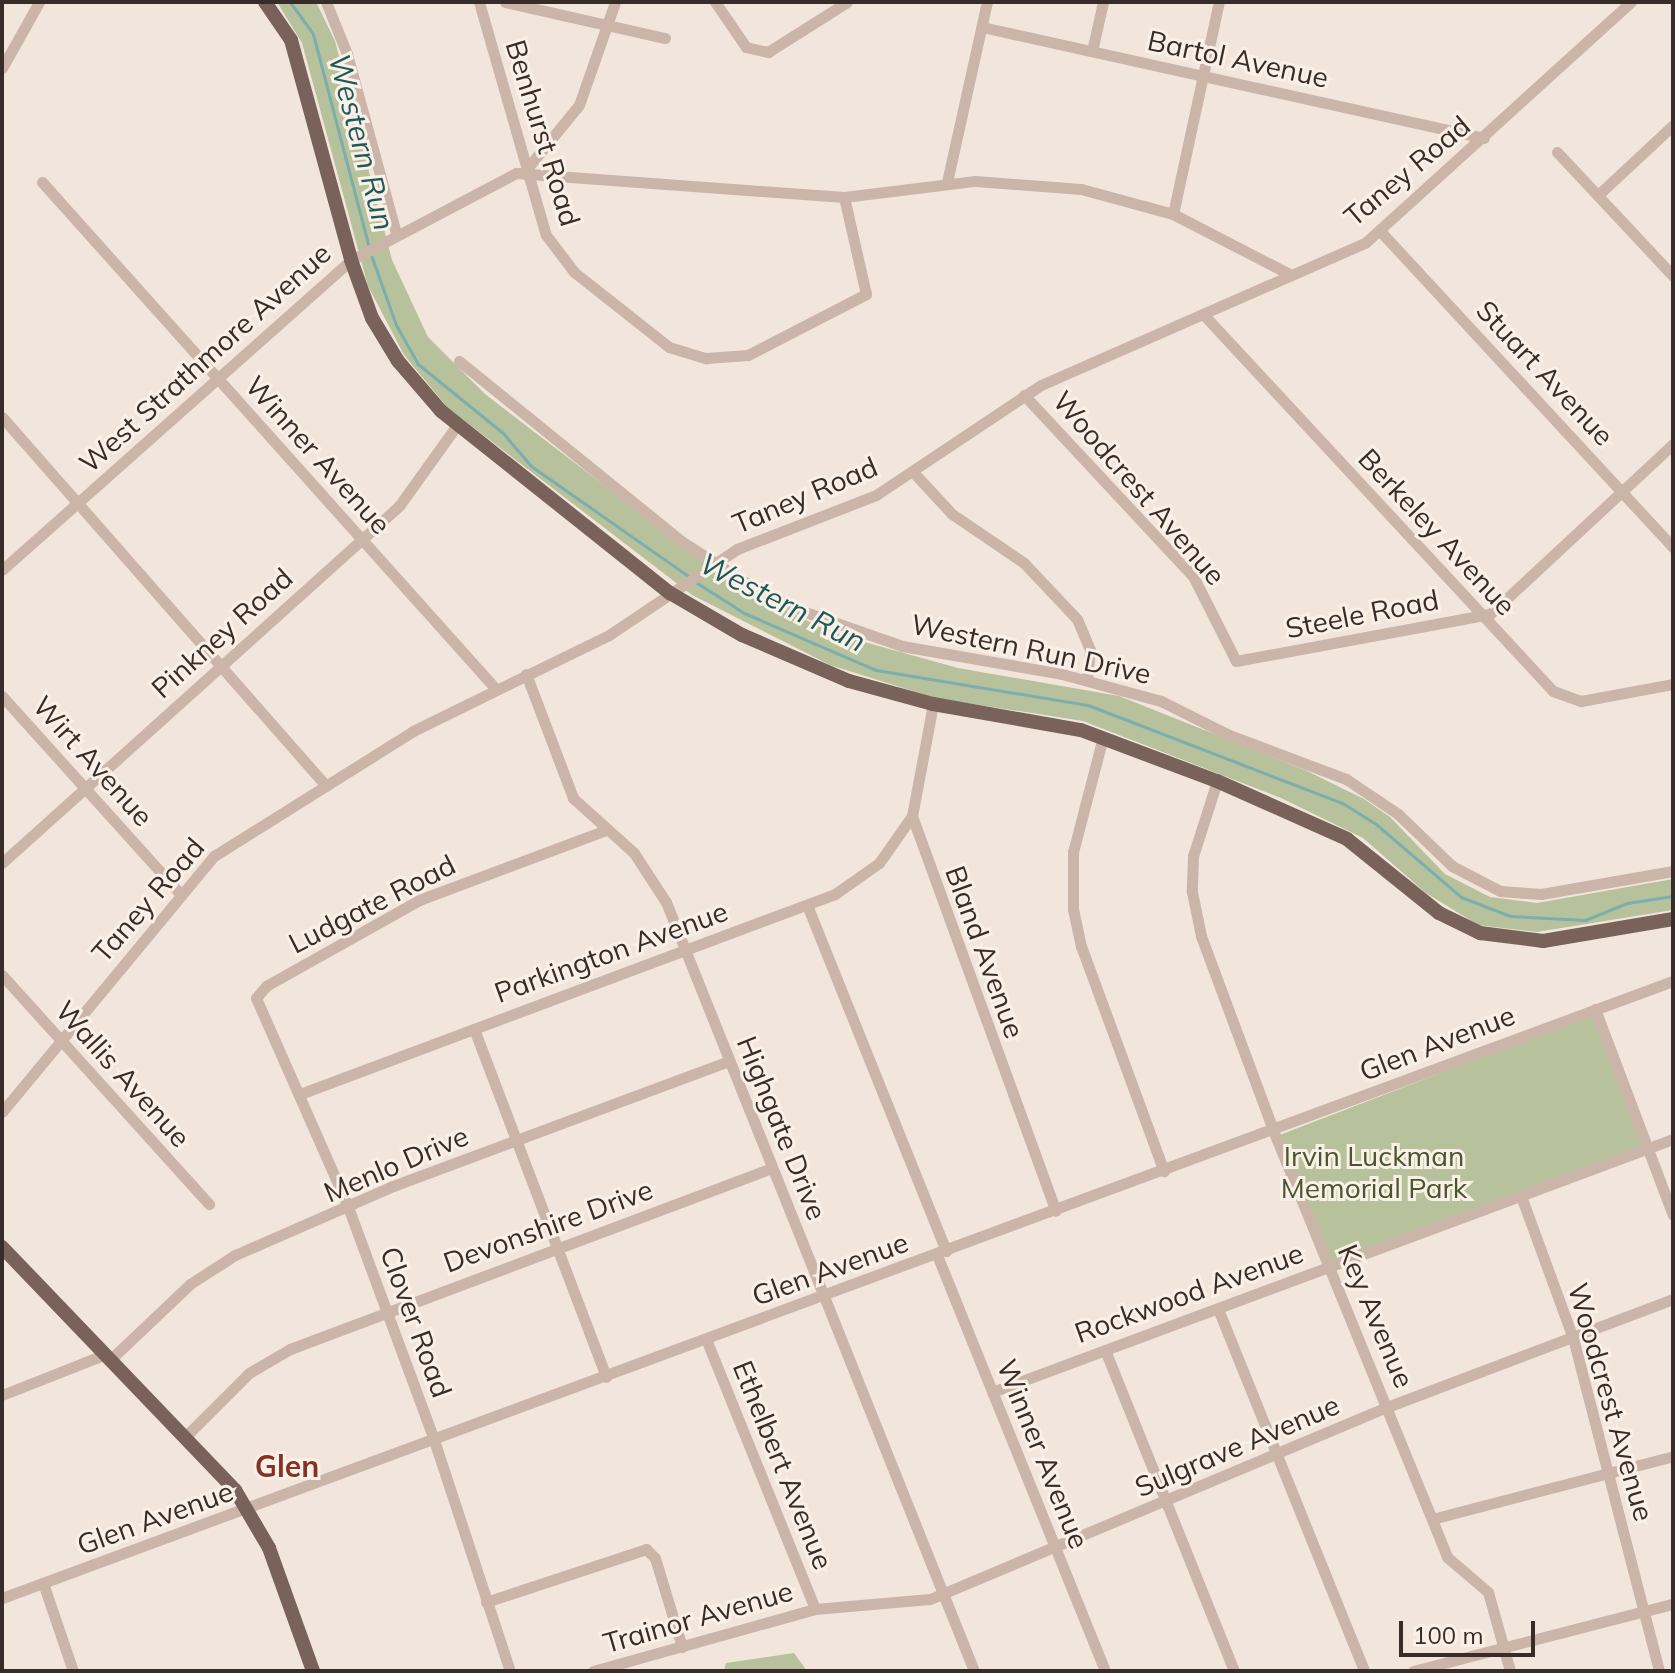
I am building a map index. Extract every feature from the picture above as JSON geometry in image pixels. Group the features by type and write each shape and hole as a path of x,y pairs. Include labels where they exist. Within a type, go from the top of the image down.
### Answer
{"main road":[{"path":"265,2 284,27 296,55 357,256 390,350 425,395 457,425 677,589 816,669 933,704 1103,737 1217,781 1347,839 1439,913 1480,933 1543,941 1673,919"},
{"path":"2,1247 186,1436 249,1510 269,1548 313,1671"}],"street":[{"path":"2,68 39,2"},
{"path":"326,2 347,54 396,233"},
{"name":"Benhurst Road","path":"479,2 540,221 562,260 658,340 681,352 720,359 748,355 866,294 844,197"},
{"path":"505,2 665,38"},
{"path":"525,171 579,105 615,2"},
{"path":"715,2 746,47 768,52 847,2"},
{"path":"947,182 987,2"},
{"path":"1092,51 1103,2"},
{"path":"1173,214 1219,2"},
{"name":"Taney Road","path":"2,1112 214,856 494,687 609,635 713,563 765,535 856,505 913,472 1024,395 1381,232 1631,2"},
{"name":"Bartol Avenue","path":"982,27 1484,138"},
{"path":"1598,195 1673,125"},
{"path":"1557,152 1673,276"},
{"path":"525,171 844,197 947,182 1081,189 1173,214 1291,275"},
{"name":"West Strathmore Avenue","path":"2,570 357,256 384,239 525,171"},
{"name":"Winner Avenue","path":"42,182 494,687"},
{"name":"Stuart Avenue","path":"1381,232 1673,547"},
{"name":"Berkeley Avenue","path":"1203,314 1543,683 1572,700 1673,684"},
{"name":"Western Run Drive","path":"459,361 713,563 785,603 874,638 964,660 1087,679 1161,701 1229,735 1346,779 1398,814 1452,866 1487,886 1541,894 1673,871"},
{"name":"Woodcrest Avenue","path":"1024,395 1193,576 1217,616 1233,660"},
{"path":"2,417 223,664 326,786"},
{"name":"Pinkney Road","path":"2,863 399,506 457,425"},
{"name":"Steele Road","path":"1233,660 1490,614 1673,444"},
{"path":"913,472 952,514 1024,563 1077,619 1088,641 1087,679"},
{"name":"Highgate Drive","path":"526,674 568,789 606,830 634,853 656,883 974,1671"},
{"name":"Wirt Avenue","path":"2,696 180,894"},
{"path":"912,816 933,704"},
{"path":"1103,737 1073,852 1073,909 1081,946 1164,1171"},
{"name":"Key Avenue","path":"1217,781 1197,834 1194,907 1273,1130 1432,1519 1450,1562 1488,1592 1510,1671"},
{"name":"Parkington Avenue","path":"300,1094 807,905 868,874 899,841 912,816"},
{"name":"Bland Avenue","path":"912,816 1056,1211"},
{"name":"Ludgate Road","path":"251,997 419,900 606,830"},
{"name":"Winner Avenue","path":"807,905 942,1253 992,1392 1105,1671"},
{"name":"Wallis Avenue","path":"2,975 209,1204"},
{"name":"Glen Avenue","path":"2,1598 824,1298 1673,981"},
{"name":"Clover Road","path":"251,997 300,1094 348,1207 433,1441 510,1671"},
{"path":"1595,1009 1673,1215"},
{"path":"474,1029 606,1377"},
{"name":"Menlo Drive","path":"2,1395 108,1357 211,1268 348,1207 729,1061"},
{"name":"Rockwood Avenue","path":"992,1392 1673,1139"},
{"name":"Devonshire Drive","path":"186,1436 263,1363 386,1312 772,1168"},
{"name":"Woodcrest Avenue","path":"1521,1196 1573,1338 1659,1671"},
{"name":"Sulgrave Avenue","path":"815,1609 917,1602 943,1593 1167,1504 1387,1407 1673,1299"},
{"path":"1218,1309 1364,1671"},
{"name":"Ethelbert Avenue","path":"706,1339 815,1609"},
{"path":"1105,1350 1234,1671"},
{"path":"1432,1519 1673,1456"},
{"path":"486,1602 640,1549 653,1551 682,1647"},
{"path":"43,1583 73,1671"},
{"path":"1413,1671 1673,1604"},
{"name":"Trainor Avenue","path":"593,1671 815,1609"}],"green space":[{"path":"277,2 316,2 335,41 392,260 428,337 485,394 729,581 818,626 857,640 958,668 1119,696 1307,771 1364,799 1390,817 1445,874 1490,897 1537,903 1673,879 1673,910 1537,932 1478,925 1426,893 1363,838 1281,798 1083,721 935,698 830,665 692,595 448,408 404,355 368,286 302,43"},
{"name":"Irvin Luckman Memorial Park","path":"1592,1015 1642,1146 1330,1265 1280,1135"},
{"path":"794,1653 807,1671 724,1671 726,1663"}],"waterway":[{"name":"Western Run","path":"290,2 313,34 369,247"},
{"name":"Western Run","path":"371,255 396,325 418,364 503,433 531,466 688,576"},
{"name":"Western Run","path":"694,581 744,613 876,670 1088,705 1344,804 1377,825 1461,897 1510,916 1585,920 1627,903 1673,896"}],"district":[{"name":"Glen","path":"287,1466"}]}
